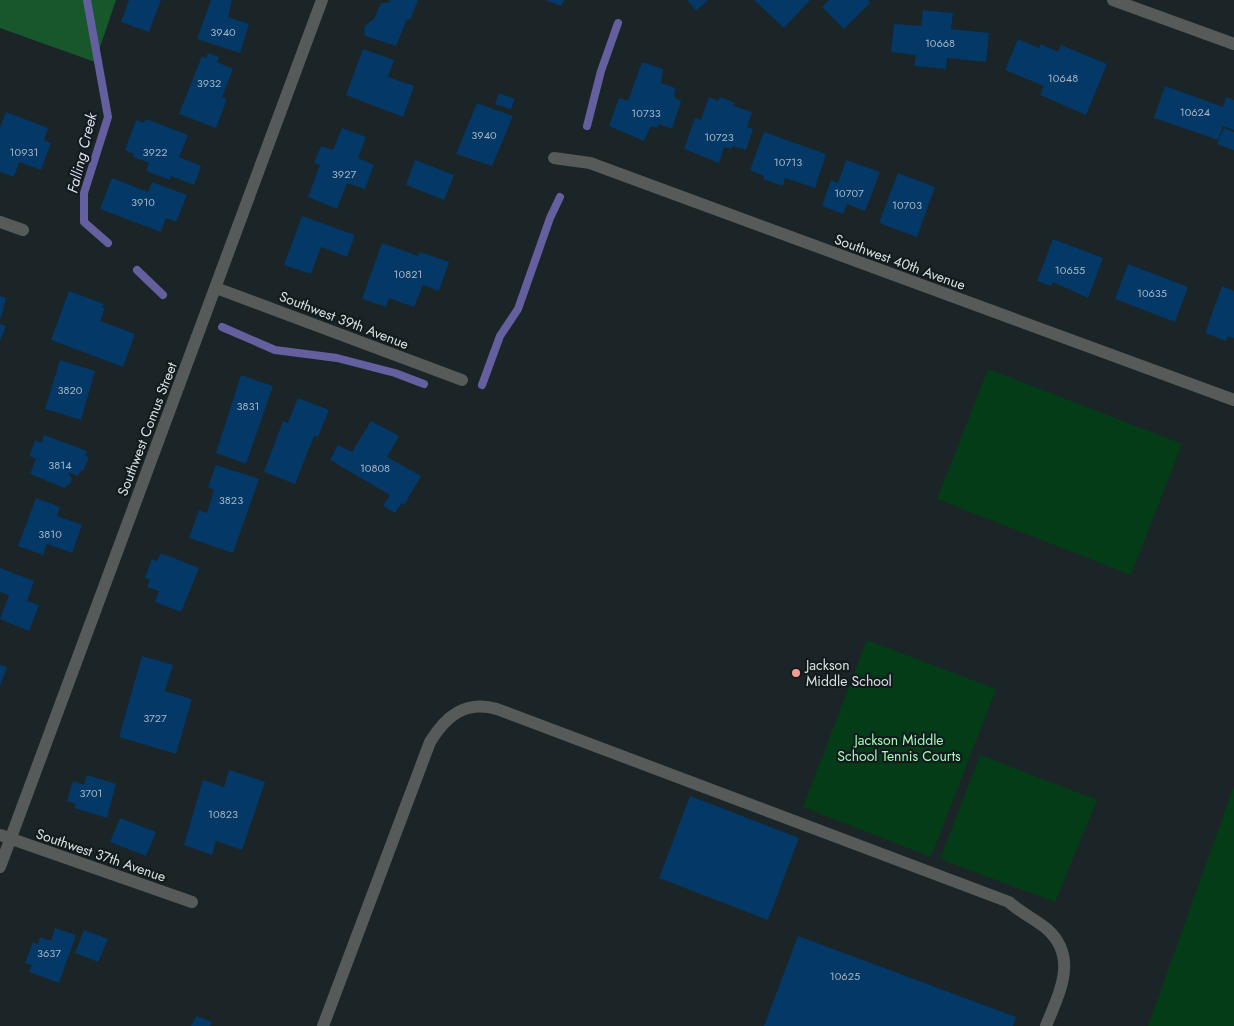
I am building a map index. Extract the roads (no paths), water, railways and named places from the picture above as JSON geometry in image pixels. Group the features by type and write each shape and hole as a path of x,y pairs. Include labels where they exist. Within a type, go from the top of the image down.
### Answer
{"street":[{"name":"Southwest Comus Street","path":"0,867 5,837 216,288 322,0"},
{"path":"1113,0 1234,44"},
{"name":"Southwest 40th Avenue","path":"554,158 590,163 1234,400"},
{"path":"0,222 23,230"},
{"name":"Southwest 39th Avenue","path":"216,288 462,380"},
{"path":"323,1026 430,742 445,721 456,712 464,708 476,706 497,709 1009,902 1022,914 1048,930 1062,950 1065,961 1065,975 1046,1026"},
{"name":"Southwest 37th Avenue","path":"5,837 192,902"}],"waterway":[{"name":"Falling Creek","path":"87,0 108,117 84,193 84,222 108,243"},
{"path":"587,126 601,71 618,23"},
{"path":"482,385 500,336 518,309 550,218 560,197"},
{"name":"Falling Creek","path":"137,270 163,295"},
{"name":"Falling Creek","path":"222,327 275,350 337,358 395,373 424,384"}],"place":[{"name":"Jackson Middle School","path":"796,673"}],"park label":[{"name":"Jackson Middle School Tennis Courts","path":"899,748"}]}
